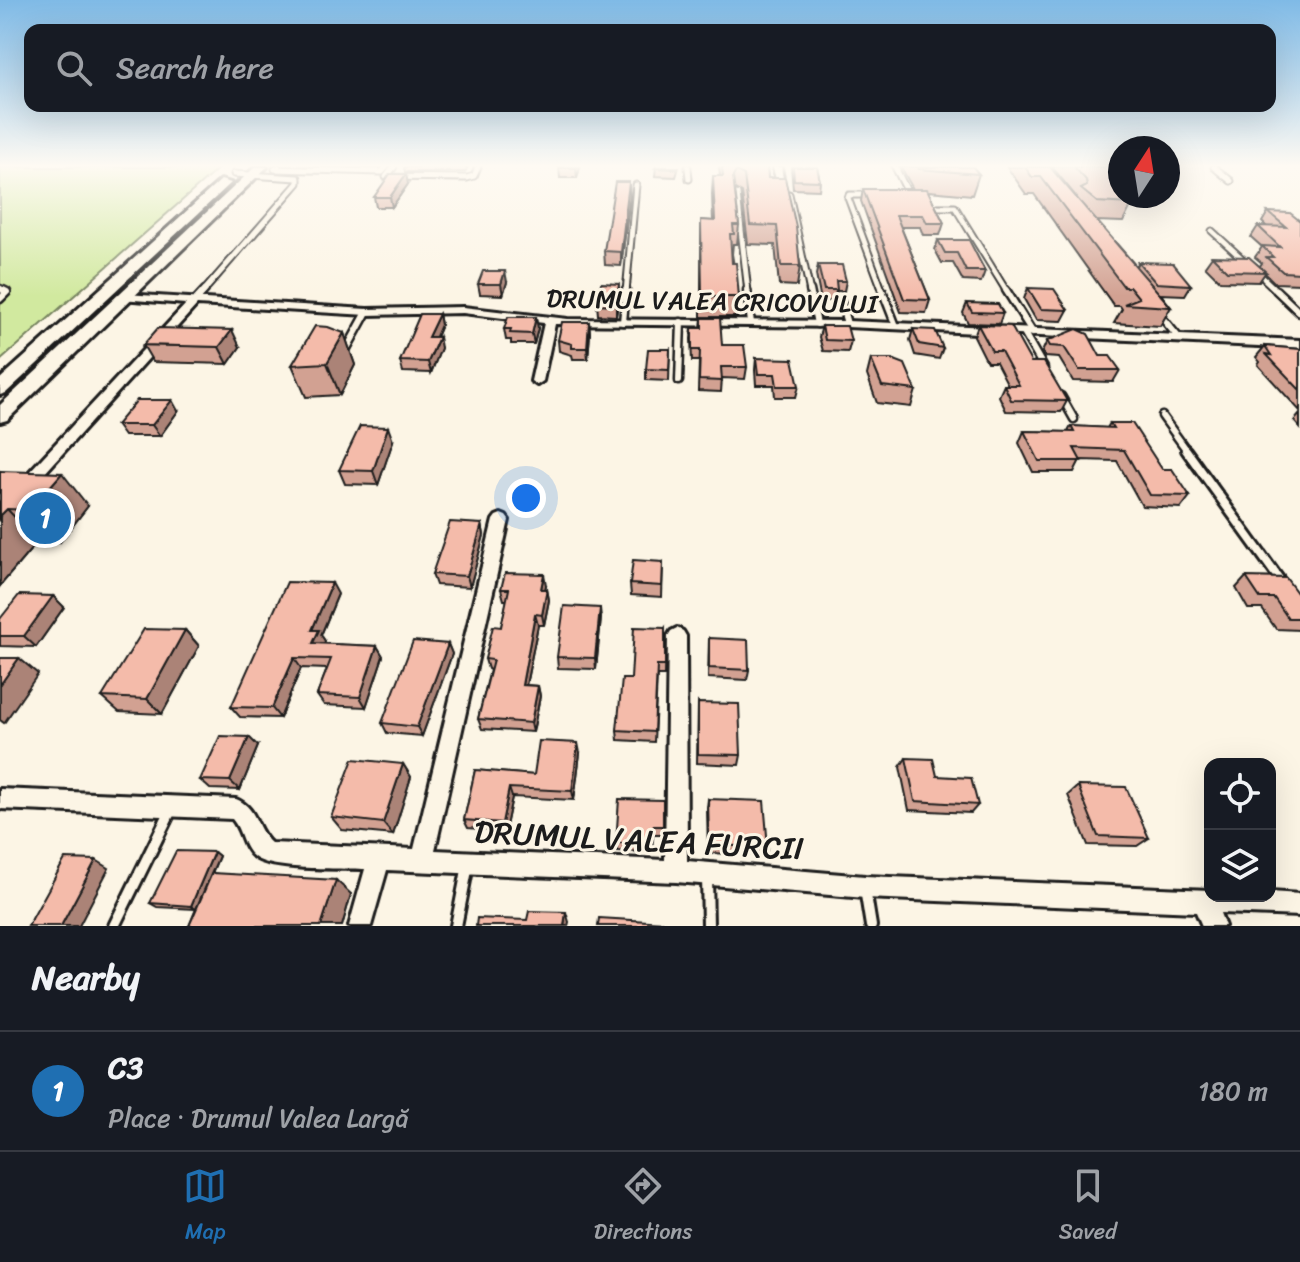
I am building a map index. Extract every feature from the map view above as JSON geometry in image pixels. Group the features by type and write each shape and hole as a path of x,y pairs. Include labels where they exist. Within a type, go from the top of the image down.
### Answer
{"main road":[{"path":"0,389 202,210"},
{"path":"0,416 125,297 209,210"}],"street":[{"name":"DRUMUL VALEA CRICOVULUI","path":"125,297 367,312 463,310 550,321 847,324 1179,338 1291,346"},
{"path":"0,513 193,303"},
{"path":"537,381 550,321"},
{"path":"422,860 501,520"},
{"path":"676,871 677,636"},
{"name":"DRUMUL VALEA FURCII","path":"0,799 239,810 247,818 256,845 270,854 676,871 865,887 1300,905"},
{"path":"360,926 379,859"},
{"path":"1204,903 1214,926"}],"lane":[{"path":"193,303 271,210"},
{"path":"623,322 634,210"},
{"path":"739,210 751,323"},
{"path":"790,210 817,324"},
{"path":"853,210 896,326"},
{"path":"957,210 1074,419"},
{"path":"1212,231 1300,313"},
{"path":"0,288 7,292 0,299"},
{"path":"839,295 847,324"},
{"path":"1151,304 1179,338"},
{"path":"344,354 367,312"},
{"path":"679,381 681,322"},
{"path":"1162,416 1291,594"},
{"path":"114,926 173,806"},
{"path":"456,926 469,862"},
{"path":"707,874 708,926"},
{"path":"865,887 871,926"}],"green space":[{"path":"0,210 171,210 0,361"}],"building":[{"path":"611,210 626,210 621,252 604,251"},
{"path":"715,210 737,210 739,225 733,225 734,234 730,234 739,297 702,297 701,220 715,221"},
{"path":"748,210 792,210 800,266 781,266 777,226 750,225"},
{"path":"871,210 938,210 944,223 927,223 923,215 896,215 930,300 904,299"},
{"path":"1066,210 1087,210 1171,307 1124,304 1139,298 1130,287 1124,287"},
{"path":"1268,212 1290,213 1300,221 1300,273 1283,272 1266,257 1273,257 1262,246 1280,247 1258,226 1286,227"},
{"path":"938,240 969,240 985,271 966,271 957,253 945,253"},
{"path":"1212,256 1249,257 1266,272 1227,271"},
{"path":"1138,262 1173,263 1191,285 1156,283"},
{"path":"818,265 842,265 846,281 836,281 837,290 824,290"},
{"path":"483,271 505,271 501,284 478,284"},
{"path":"601,283 619,284 616,305 597,304"},
{"path":"1028,288 1054,289 1068,310 1041,309"},
{"path":"967,303 998,304 1003,313 972,312"},
{"path":"420,314 439,314 428,337 439,337 428,362 400,361"},
{"path":"508,317 536,317 532,334 510,333 511,329 504,329"},
{"path":"702,318 720,318 722,345 744,345 747,367 721,367 722,381 699,380 700,350 692,350 692,328 702,328"},
{"path":"562,322 589,322 587,348 572,348 572,344 558,340"},
{"path":"978,325 1011,326 1031,362 1044,362 1067,401 1011,400 1004,385 1019,385 1001,351 992,351"},
{"path":"315,326 344,333 327,363 292,365"},
{"path":"822,326 847,326 851,341 825,340"},
{"path":"158,328 232,330 219,347 143,345"},
{"path":"913,329 935,330 943,348 919,344"},
{"path":"1077,329 1088,334 1100,356 1110,356 1120,370 1079,370 1064,347 1050,346 1047,341"},
{"path":"1265,346 1300,349 1300,390 1266,354 1271,355"},
{"path":"648,349 670,349 669,370 646,369"},
{"path":"756,358 793,359 799,386 777,386 775,374 758,374"},
{"path":"871,359 892,359 905,364 916,390 882,386"},
{"path":"137,400 172,400 152,425 116,425"},
{"path":"1110,423 1132,423 1162,469 1172,469 1190,496 1150,495 1124,450 1074,448 1081,461 1039,461 1024,431 1074,432 1071,426 1113,428"},
{"path":"360,426 388,427 373,471 339,470"},
{"path":"0,471 62,473 30,510 7,509 0,516"},
{"path":"450,522 482,524 467,576 432,574"},
{"path":"633,560 663,562 662,586 630,584"},
{"path":"505,573 544,574 541,589 547,589 542,615 535,614 522,685 538,686 531,723 478,719 493,660 485,659 493,626 501,627 509,589 501,589"},
{"path":"1246,577 1286,578 1300,597 1300,618 1288,618 1274,598 1260,598"},
{"path":"287,582 332,583 312,630 319,630 313,643 377,646 360,697 317,695 331,659 294,658 272,708 231,707"},
{"path":"19,595 53,596 24,636 0,636 0,619"},
{"path":"564,606 600,608 595,658 557,657"},
{"path":"634,627 665,628 665,666 657,666 654,732 617,730 622,679 631,679"},
{"path":"144,629 185,630 147,699 102,697"},
{"path":"709,638 748,640 749,670 709,668"},
{"path":"413,641 448,644 417,727 382,723"},
{"path":"0,658 19,658 0,685"},
{"path":"698,703 739,704 741,755 698,754"},
{"path":"220,736 249,737 230,781 200,780"},
{"path":"539,741 578,743 572,791 509,788 502,823 464,820 475,770 534,775"},
{"path":"906,758 933,759 937,776 971,778 978,805 915,801"},
{"path":"353,759 403,764 383,823 331,817"},
{"path":"1078,786 1126,787 1149,838 1098,836"},
{"path":"619,799 663,800 663,826 653,826 652,844 616,843"},
{"path":"708,799 764,801 768,847 709,845"},
{"path":"176,851 214,852 191,906 150,903"},
{"path":"65,859 96,860 61,926 28,926"},
{"path":"212,873 336,880 321,926 189,926"},
{"path":"529,911 566,912 564,926 476,926 477,918 527,920"},
{"path":"599,918 664,922 663,926 598,926"}],"place":[{"name":"C3","path":"45,518"}]}
